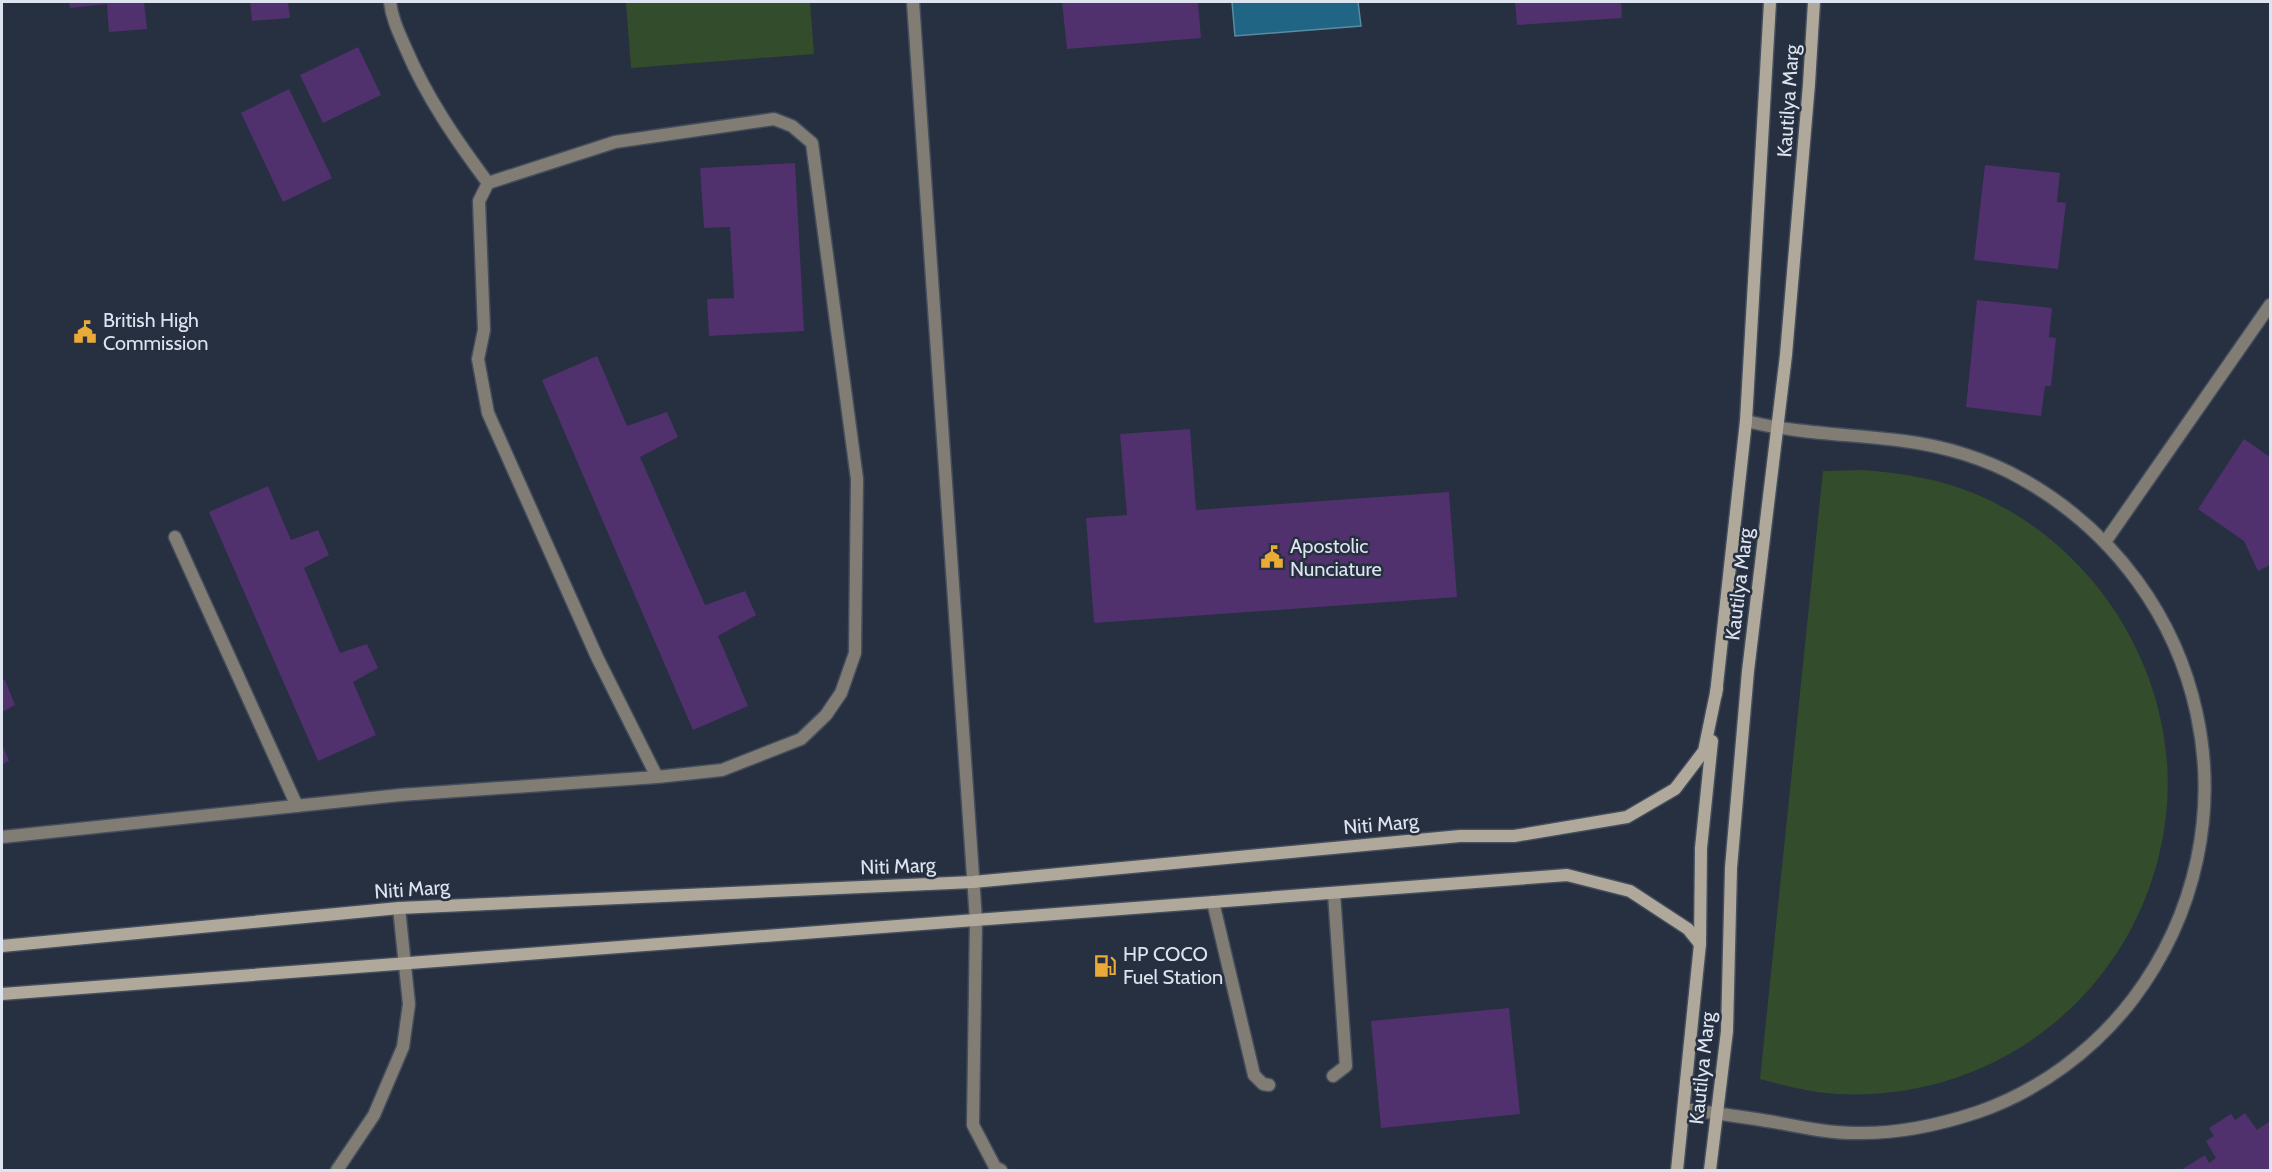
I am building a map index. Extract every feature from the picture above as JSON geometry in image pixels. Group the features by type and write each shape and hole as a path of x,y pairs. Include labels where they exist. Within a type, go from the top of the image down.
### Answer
{"street":[{"path":"390,2 392,16 420,82 450,132 488,183"},
{"path":"913,2 976,920 973,1125 995,1169"},
{"name":"Kautilya Marg","path":"1677,1170 1700,944 1701,848 1746,421 1770,2"},
{"name":"Kautilya Marg","path":"1710,1170 1727,1031 1732,856 1749,671 1786,355 1814,2"},
{"path":"2,837 400,795 657,777 722,770 801,739 826,715 841,693 855,653 857,479 812,142 792,126 774,119 615,142 488,183 479,201 484,330 478,360 488,413 597,657 657,777"},
{"path":"2105,543 2271,305"},
{"path":"1684,1109 1812,1130 1856,1133 1898,1131 1941,1124 1982,1111 2021,1093 2058,1071 2092,1044 2122,1013 2148,978 2174,931 2186,902 2198,860 2204,817 2205,776 2202,735 2193,695 2180,657 2163,620 2141,585 2116,553 2087,524 2020,478 1983,461 1944,449 1904,441 1776,429 1746,421"},
{"path":"175,537 297,806"},
{"name":"Niti Marg","path":"2,946 399,909 973,882 1461,836 1514,836 1627,817 1675,789 1704,751 1717,688"},
{"path":"2,994 404,961 1567,874 1630,891 1688,930 1700,944"},
{"path":"1333,1076 1346,1066 1334,893"},
{"path":"1213,902 1254,1075 1263,1084 1269,1085"},
{"path":"337,1170 374,1115 403,1047 409,1004 399,909"}],"green space":[{"path":"626,2 810,2 814,54 631,68"},
{"path":"1863,470 1921,478 1978,495 2022,519 2061,549 2095,585 2124,625 2146,670 2160,717 2167,766 2166,816 2153,876 2130,931 2098,979 2058,1020 2010,1053 1957,1077 1900,1091 1839,1094 1809,1091 1760,1079 1823,471"}],"water":[{"path":"1232,2 1358,2 1361,26 1235,36"}],"building":[{"path":"69,2 144,2 147,29 109,32 107,4 70,8"},
{"path":"250,2 288,2 290,18 252,21"},
{"path":"1062,2 1198,2 1201,38 1067,49"},
{"path":"1515,2 1621,2 1622,18 1517,25"},
{"path":"358,47 381,95 323,123 300,75"},
{"path":"289,89 332,178 283,202 241,113"},
{"path":"795,163 804,331 709,336 707,299 734,298 730,227 704,228 700,168"},
{"path":"1985,165 2060,173 2057,202 2066,203 2058,269 1974,260"},
{"path":"1977,300 2052,308 2049,337 2056,338 2051,386 2045,386 2041,416 1966,407"},
{"path":"597,356 627,426 667,412 678,437 640,457 705,605 745,591 756,615 718,636 748,706 693,730 542,380"},
{"name":"Apostolic Nunciature","path":"1190,429 1196,510 1449,492 1457,597 1094,623 1086,518 1127,515 1120,434"},
{"path":"2244,439 2270,457 2270,565 2258,571 2244,541 2198,509"},
{"path":"268,486 291,540 318,530 329,555 304,568 340,653 367,644 378,668 353,682 376,735 318,761 209,512"},
{"path":"5,680 15,705 2,712 2,681"},
{"path":"2,744 9,761 2,764"},
{"path":"1509,1008 1520,1114 1381,1128 1371,1021"},
{"path":"2245,1113 2257,1130 2270,1121 2270,1170 2181,1170 2205,1155 2209,1163 2216,1158 2206,1141 2214,1136 2209,1128 2231,1114 2235,1120"}],"place":[{"name":"British High Commission","path":"85,332"},
{"name":"Apostolic Nunciature","path":"1272,557"},
{"name":"HP COCO Fuel Station","path":"1105,966"}]}
